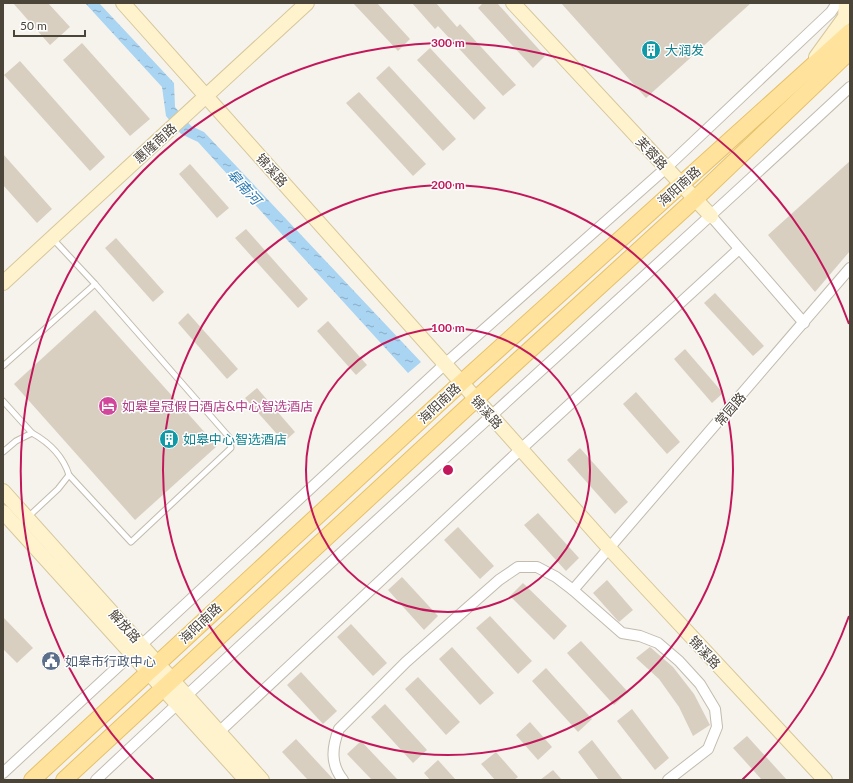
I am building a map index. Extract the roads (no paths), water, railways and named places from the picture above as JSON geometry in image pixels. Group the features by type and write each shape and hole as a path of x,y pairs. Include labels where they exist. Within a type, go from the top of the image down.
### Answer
{"main road":[{"name":"海阳南路","path":"32,780 152,667 461,383 850,32"},
{"name":"海阳南路","path":"64,780 476,399 695,199 850,51"}],"street":[{"name":"锦溪路","path":"123,3 609,548 825,780"},
{"name":"惠隆南路","path":"3,283 307,3"},
{"name":"芙蓉路","path":"513,3 682,184 804,323"},
{"path":"3,773 445,364 666,168 831,12 837,3"},
{"path":"807,70 845,17 846,3"},
{"path":"821,79 850,61"},
{"path":"96,780 181,700 711,216 850,87"},
{"path":"219,732 520,449 739,249"},
{"name":"常园路","path":"573,590 850,268"},
{"name":"解放路","path":"3,491 142,646 152,667 246,780"},
{"name":"解放路","path":"3,512 132,655 152,667"},
{"path":"343,780 333,760 333,743 339,729 406,662 499,580 518,567 536,567 556,577 622,633 640,636 658,643 679,661 700,684 715,709 717,727 708,749 668,780"},
{"name":"解放路","path":"181,700 219,732 262,780"}],"lane":[{"path":"3,401 32,433 44,440 65,462 69,475 130,542 231,448 229,437 95,284 52,238"},
{"path":"3,366 95,284"},
{"path":"3,452 16,441 32,433"},
{"path":"27,518 58,489 69,475"}],"water":[{"name":"皋南河","path":"85,3 99,3 174,83 175,107 191,126 204,132 421,362 408,373 198,142 181,134 166,116 162,87"}],"place":[{"name":"大润发","path":"651,50"},
{"name":"如皋皇冠假日酒店&中心智选酒店","path":"108,406"},
{"name":"如皋中心智选酒店","path":"169,439"},
{"name":"如皋市行政中心","path":"51,661"}]}
